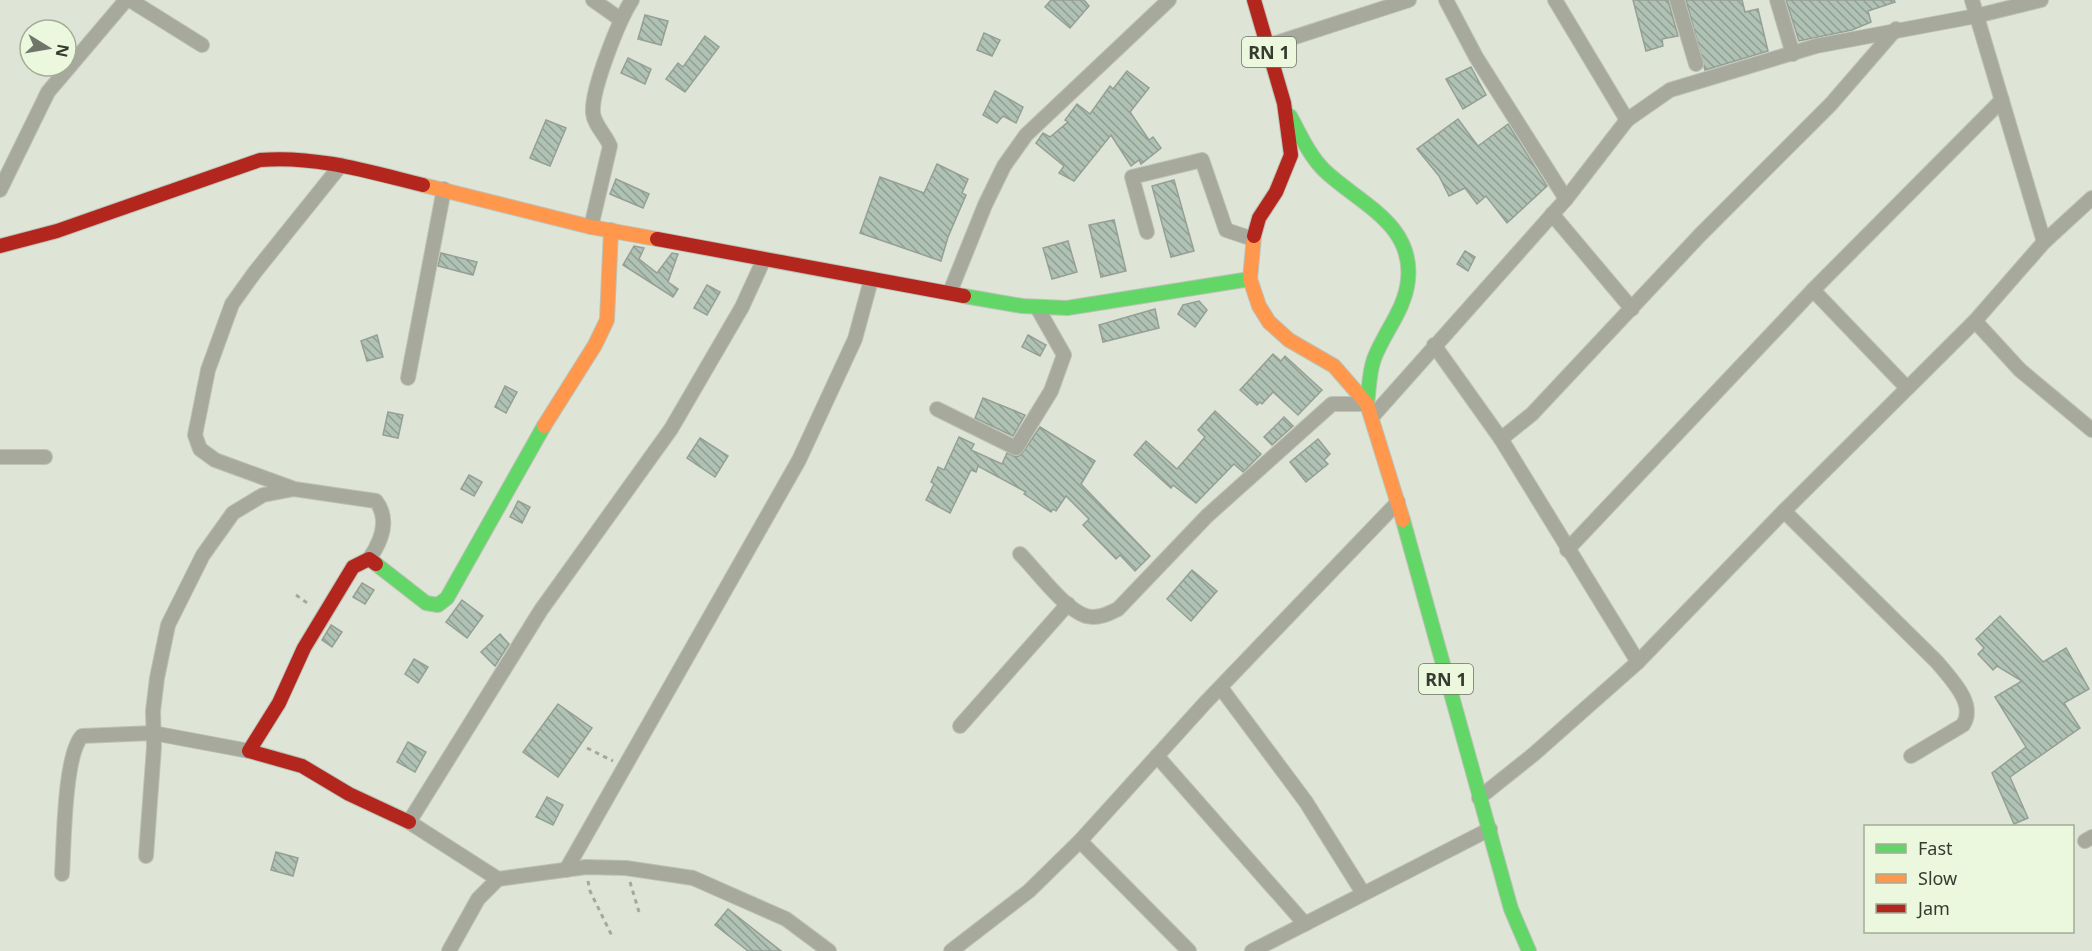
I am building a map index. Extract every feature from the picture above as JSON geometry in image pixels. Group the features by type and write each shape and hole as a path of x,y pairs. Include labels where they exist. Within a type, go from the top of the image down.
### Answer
{"main road":[{"name":"RN 1","path":"1254,0 1284,103 1290,155 1276,192 1259,218 1253,239 1250,279 1259,306 1269,322 1289,340 1334,366 1370,411"},
{"name":"RN 1","path":"1284,103 1309,150 1322,167 1334,179 1384,215 1397,230 1405,248 1409,271 1405,298 1397,319 1375,357 1370,371 1370,411 1398,502 1511,909 1529,951"},
{"path":"0,246 57,231 260,160 280,158 341,165 611,231 871,280 950,292 991,303 1038,309 1067,308 1250,279"},
{"path":"409,822 349,794 302,766 249,751 279,703 304,648 353,567 369,559 426,603 438,605 447,598 538,436 595,345 607,320 611,231"}],"street":[{"path":"0,190 48,92 128,0 202,45"},
{"path":"593,0 620,19"},
{"path":"591,227 610,146 607,135 595,120 594,102 620,19 632,0"},
{"path":"950,292 985,205 1004,166 1026,135 1169,0"},
{"path":"1267,46 1409,0"},
{"path":"1446,0 1476,57 1566,199"},
{"path":"1555,0 1627,120"},
{"path":"1677,0 1696,64"},
{"path":"1777,0 1793,54"},
{"path":"1972,0 2044,242"},
{"path":"1020,554 1068,604 1086,616 1102,616 1118,609 1207,516 1332,404 1370,411 1434,345 1566,199 1627,120 1670,90 1816,46 1896,29 1976,16 2041,0"},
{"path":"1501,439 1532,414 1700,235 1831,104 1896,29"},
{"path":"1567,550 1813,290 2002,100"},
{"path":"1147,232 1132,177 1202,160 1226,230 1253,239"},
{"path":"341,165 232,304 208,370 195,435 200,449 215,459 294,489 376,501 382,510 383,527 379,545 369,559"},
{"path":"408,378 444,189"},
{"path":"1479,798 1534,754 1638,662 1784,511 1975,321 2044,242 2092,198"},
{"path":"1552,214 1632,309"},
{"path":"498,879 409,822 542,610 671,429 742,307 764,259"},
{"path":"566,870 799,460 855,339 871,280"},
{"path":"1813,290 1907,388"},
{"path":"937,409 1016,448 1051,392 1064,355 1038,309"},
{"path":"1975,321 2020,370 2092,430"},
{"path":"1434,345 1501,439 1567,550 1638,662"},
{"path":"0,457 45,457"},
{"path":"146,856 157,678 168,625 203,555 233,513 263,495 294,489"},
{"path":"951,951 1029,891 1080,841 1157,756 1398,502"},
{"path":"1784,511 1937,662 1959,690 1968,710 1968,717 1963,725 1911,756"},
{"path":"960,726 1068,604"},
{"path":"1221,688 1306,802 1363,893"},
{"path":"62,874 71,762 77,741 88,735 153,733 249,751"},
{"path":"1157,756 1305,924"},
{"path":"1252,951 1490,829"},
{"path":"1080,841 1189,951"},
{"path":"448,951 478,899 498,879 586,867 626,868 693,878 786,919 829,951"}],"path":[{"path":"587,748 625,768"},
{"path":"586,867 590,891 612,936"},
{"path":"626,868 639,912"}],"building":[{"path":"1051,0 1084,0 1089,6 1070,28 1045,7"},
{"path":"1633,0 1668,0 1678,36 1662,39 1663,46 1646,51"},
{"path":"1686,0 1742,0 1745,12 1758,9 1768,51 1705,70"},
{"path":"1786,0 1894,0 1895,2 1868,11 1871,22 1852,30 1799,41"},
{"path":"645,15 668,21 661,45 638,39"},
{"path":"984,33 1000,40 992,56 977,50"},
{"path":"705,36 719,47 685,92 666,79 678,63 683,67"},
{"path":"628,58 651,69 645,84 621,73"},
{"path":"1471,67 1486,95 1463,109 1446,79"},
{"path":"1127,71 1149,88 1130,112 1149,140 1153,137 1161,148 1141,164 1139,160 1131,166 1111,135 1074,181 1059,173 1064,166 1036,143 1043,133 1050,137 1068,122 1065,120 1077,104 1090,114 1110,86 1113,89"},
{"path":"995,91 1023,107 1016,123 1003,116 997,123 983,115"},
{"path":"1458,119 1478,146 1508,124 1547,186 1507,223 1486,196 1477,204 1465,188 1449,196 1439,176 1417,149"},
{"path":"546,120 566,128 550,166 530,158"},
{"path":"937,164 968,179 962,193 966,195 948,237 941,261 860,233 880,177 924,193"},
{"path":"616,179 649,194 643,208 610,194"},
{"path":"1174,180 1194,251 1171,257 1152,186"},
{"path":"1114,220 1126,271 1101,277 1089,225"},
{"path":"1068,241 1077,272 1052,279 1043,248"},
{"path":"634,246 644,248 639,259 657,273 672,253 678,254 668,282 678,289 673,297 623,265"},
{"path":"1465,251 1475,257 1468,271 1457,264"},
{"path":"441,253 477,262 473,275 438,266"},
{"path":"707,285 720,292 707,315 694,308"},
{"path":"1199,301 1207,310 1195,327 1178,314 1183,305"},
{"path":"1155,309 1159,328 1103,342 1099,325"},
{"path":"377,335 383,357 367,361 361,341"},
{"path":"1028,335 1046,345 1040,356 1022,347"},
{"path":"1273,354 1281,361 1285,356 1322,390 1298,415 1273,392 1262,404 1260,402 1257,405 1240,390"},
{"path":"505,386 517,392 506,413 495,407"},
{"path":"983,398 1025,415 1013,436 975,418"},
{"path":"1215,411 1261,454 1243,472 1234,464 1196,503 1173,485 1171,488 1134,455 1146,441 1177,469 1205,437 1198,430"},
{"path":"388,412 403,415 398,438 383,435"},
{"path":"1284,417 1293,426 1272,445 1264,437"},
{"path":"1040,427 1095,461 1081,484 1150,556 1135,571 1120,555 1116,559 1083,525 1089,519 1066,496 1056,511 1053,509 1051,512 1024,494 1026,492 978,466 976,472 971,470 950,513 926,500 934,484 931,482 938,467 944,470 959,437 974,444 971,450 1002,464 1007,453 1016,457 1021,455"},
{"path":"700,438 728,456 715,477 687,458"},
{"path":"1318,439 1330,454 1324,460 1328,464 1306,482 1290,462"},
{"path":"469,475 482,482 474,496 461,489"},
{"path":"518,501 530,507 522,523 510,517"},
{"path":"1192,570 1217,591 1191,621 1167,599"},
{"path":"362,583 374,590 365,604 353,597"},
{"path":"462,600 483,616 467,638 446,622"},
{"path":"2000,616 2043,662 2066,648 2089,689 2064,703 2080,728 2010,777 2028,818 2014,824 1992,773 2026,747 1995,697 2022,681 1997,666 1993,670 1978,654 1984,648 1976,639"},
{"path":"331,625 342,632 332,647 322,640"},
{"path":"500,634 509,644 495,666 481,652"},
{"path":"414,659 428,667 418,683 405,674"},
{"path":"558,704 592,728 558,777 523,752"},
{"path":"408,742 426,752 415,772 397,762"},
{"path":"547,797 563,805 553,825 536,817"},
{"path":"276,852 298,858 293,876 271,870"},
{"path":"728,909 781,951 748,951 715,925"}],"traffic: fast":[{"path":"1290,116 1309,151 1324,170 1367,204 1393,229 1402,243 1408,260 1406,291 1399,311 1374,359 1367,404"},
{"path":"964,296 1022,306 1067,308 1250,279"},
{"path":"376,564 426,603 438,605 447,598 544,426"},
{"path":"1403,520 1511,909 1529,951"}],"traffic: slow":[{"path":"423,185 591,227 657,239"},
{"path":"544,426 595,345 607,320 611,230"},
{"path":"1254,236 1250,279 1259,306 1269,322 1289,340 1334,366 1367,404 1403,520"}],"traffic: jam":[{"path":"1254,0 1284,103 1291,155 1276,192 1259,218 1254,236"},
{"path":"0,246 57,231 260,160 322,162 423,185"},
{"path":"657,239 964,296"},
{"path":"376,564 369,559 353,567 304,648 279,703 249,751 302,766 349,794 409,822"}]}
